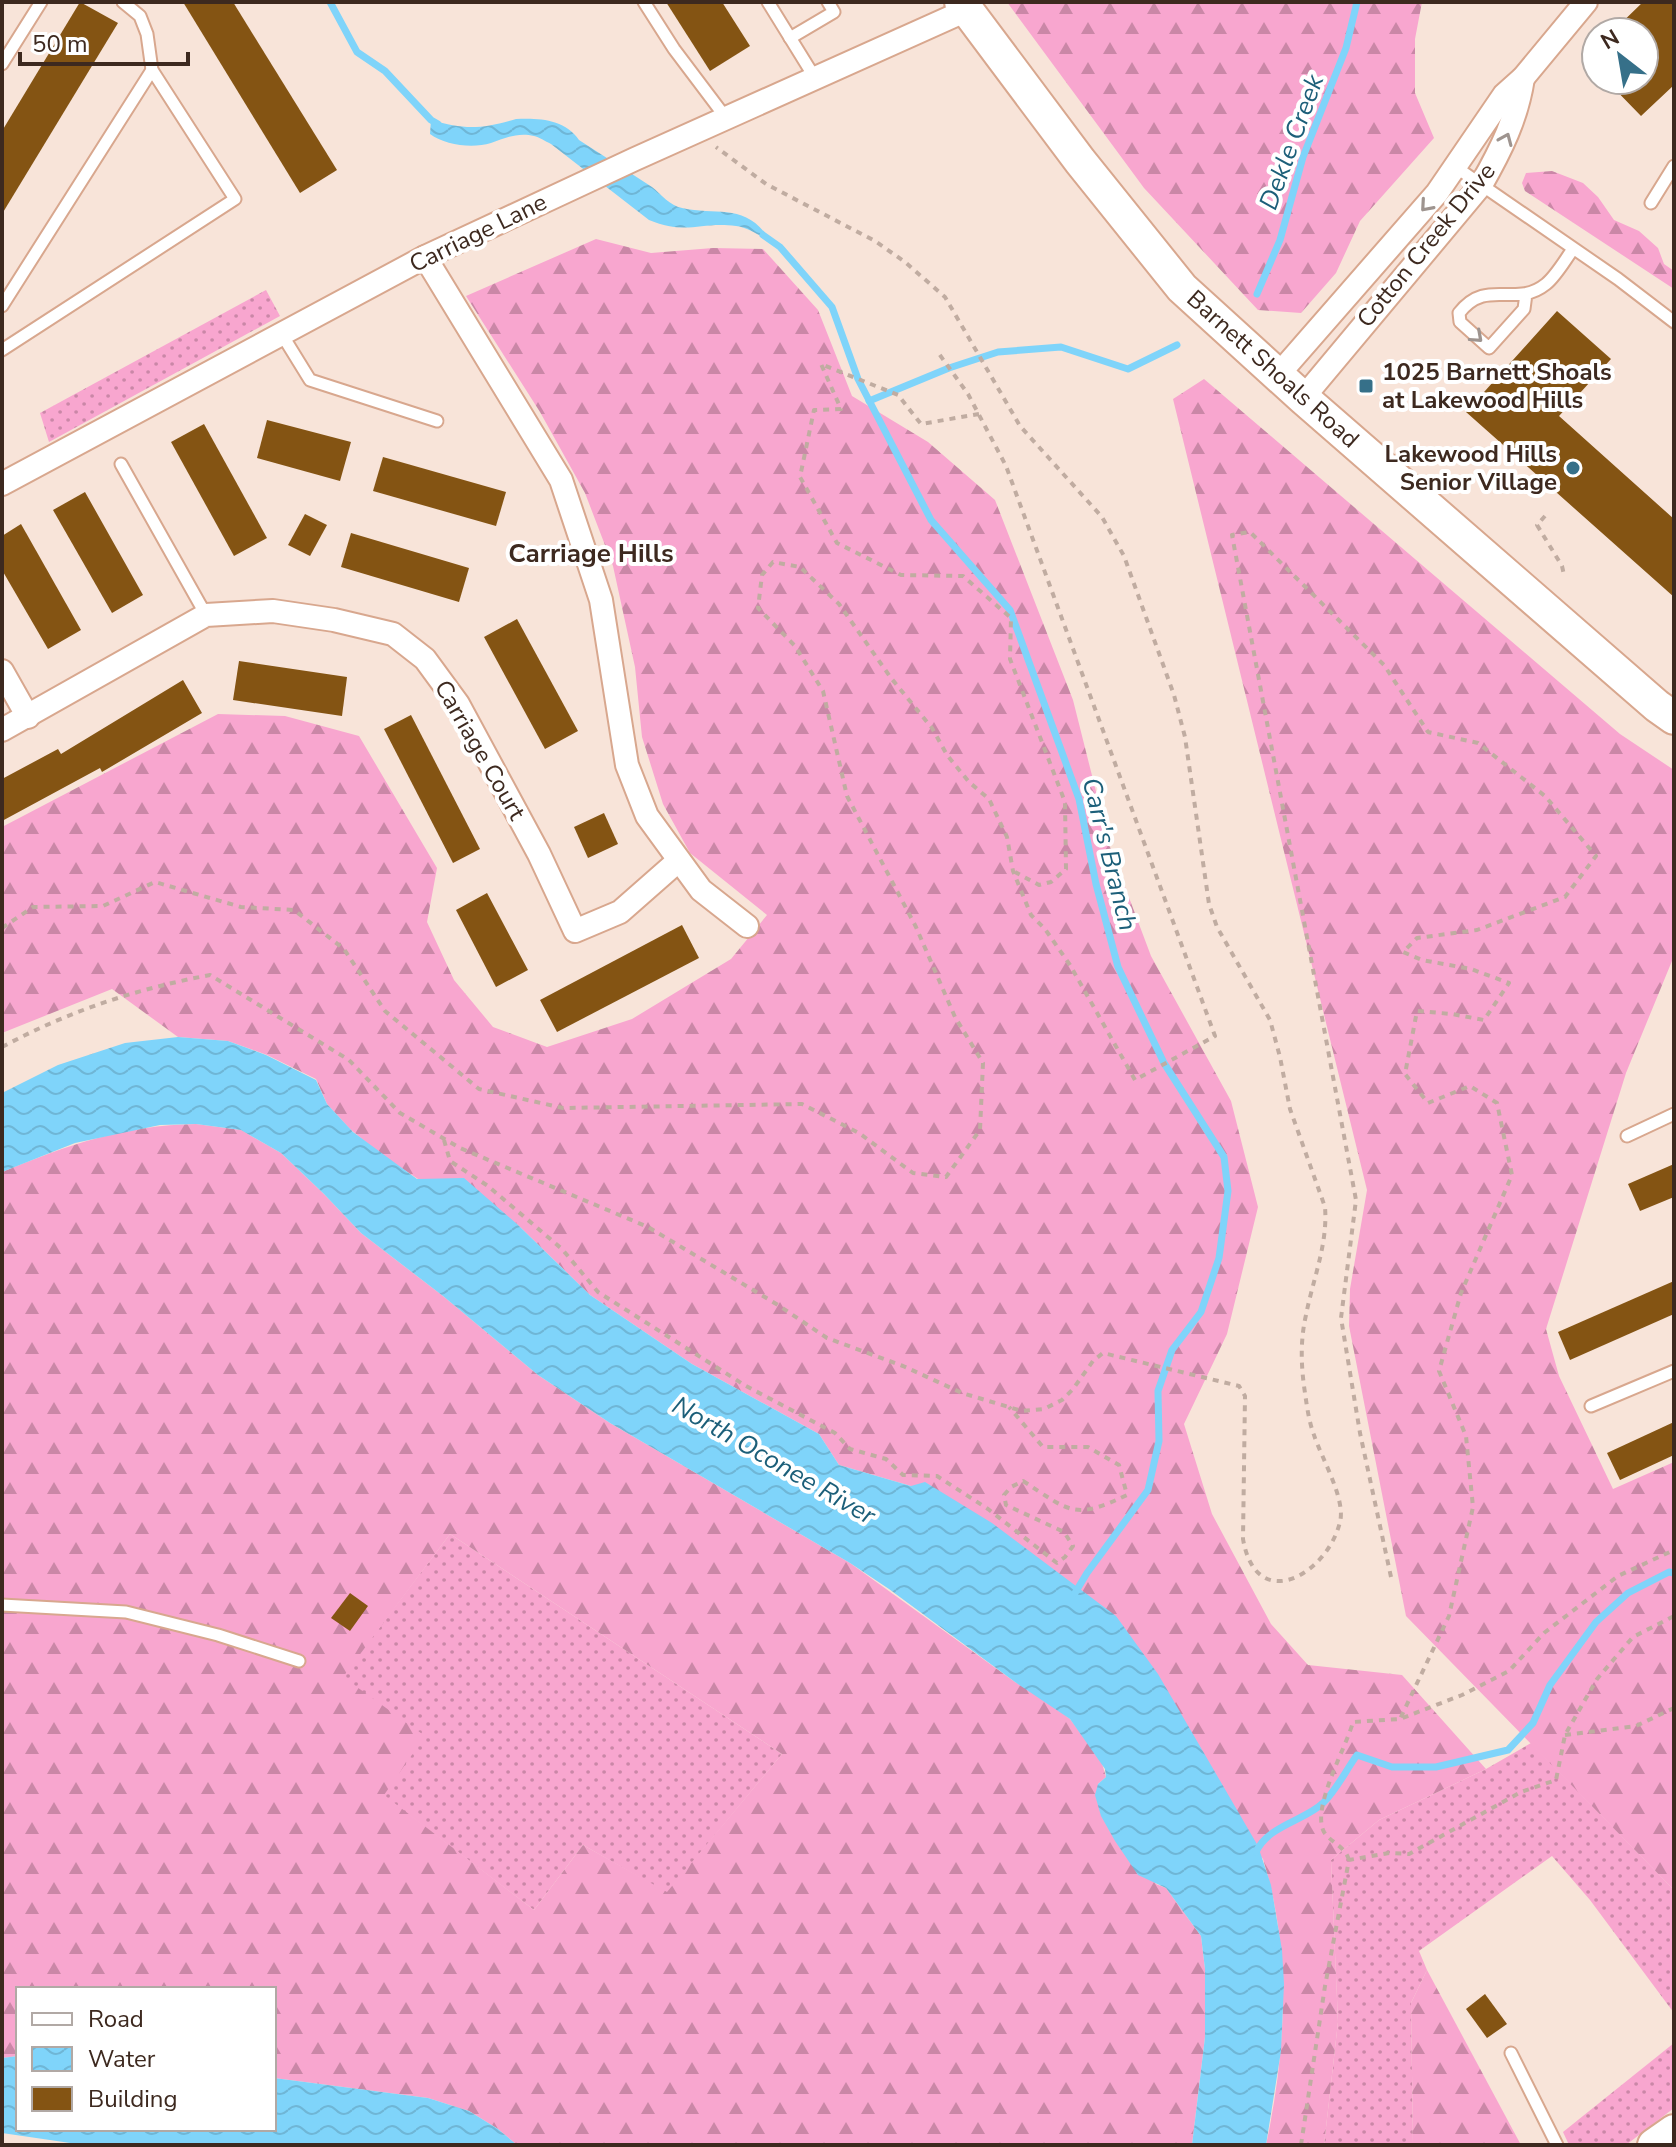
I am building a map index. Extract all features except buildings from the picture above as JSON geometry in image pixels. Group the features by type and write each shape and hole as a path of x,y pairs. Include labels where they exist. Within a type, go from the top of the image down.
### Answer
{"main road":[{"name":"Barnett Shoals Road","path":"964,6 1080,161 1182,288 1556,620 1674,718"},
{"path":"1654,2145 1674,2131"}],"street":[{"name":"Cotton Creek Drive","path":"1278,375 1457,168 1504,95 1523,78 1586,2"},
{"name":"Carriage Lane","path":"2,484 425,257 964,6"},
{"name":"Cotton Creek Drive","path":"1303,398 1481,185 1503,147 1519,104 1523,78"},
{"path":"425,257 561,480 601,600 627,765 647,816 701,890 747,926"},
{"name":"Carriage Court","path":"2,730 206,615 273,611 334,620 393,634 425,659 458,704 539,854 575,931 620,912 678,861"},
{"path":"2,671 28,717"}],"lane":[{"path":"2,64 41,2"},
{"path":"2,350 235,199 152,70 147,34 140,16 123,2"},
{"path":"644,2 717,122"},
{"path":"768,2 815,78"},
{"path":"790,38 834,12 828,2"},
{"path":"2,306 152,70"},
{"path":"1651,203 1674,166"},
{"path":"1457,168 1618,279 1674,322"},
{"path":"1526,294 1524,309 1489,348 1460,322 1459,313 1468,301 1482,294 1526,294 1546,284 1573,249"},
{"path":"281,333 310,380 437,421"},
{"path":"121,464 206,615"},
{"path":"1627,1136 1674,1114"},
{"path":"1591,1406 1674,1371"},
{"path":"2,1605 126,1612 218,1635 299,1661"},
{"path":"1511,2053 1557,2145"}],"path":[{"path":"2,1047 70,1013 111,998 210,975 349,1060 400,1113 460,1148 648,1227 827,1338 903,1366 962,1393 1022,1411 1044,1409 1062,1400 1103,1353 1239,1386 1245,1396 1243,1539 1246,1558 1256,1571 1269,1579 1283,1582 1299,1578 1318,1562 1341,1520 1338,1498 1312,1432 1301,1357 1305,1317 1326,1224 1325,1207 1290,1109 1270,1020 1217,927 1209,904 1182,723 1124,556 1102,517 1020,426 945,297 875,241 766,184 717,149 717,122"},
{"path":"2,928 33,907 103,906 155,882 241,907 294,910 344,949 385,1011 479,1089 563,1108 802,1104 859,1133 913,1173 946,1177 980,1130 983,1063 955,1017 916,927 847,796 823,691 795,646 758,608 762,575 773,562 800,567 839,604 891,678 927,721 947,755 969,782 989,799 1007,837 1013,871 1031,915 1045,929 1070,965 1135,1080 1215,1036 1006,466 979,414 937,351"},
{"path":"979,414 921,424 898,395 821,364 841,409 814,410 800,477 837,543 901,575 963,576 1011,618 1010,659 1065,802 1066,869 1051,882 1039,885 1013,871"},
{"path":"1545,516 1537,525 1562,566 1564,575"},
{"path":"1391,1577 1360,1433 1341,1318 1356,1200 1232,535 1250,532 1384,665 1428,732 1478,743 1545,796 1596,856 1565,897 1477,930 1417,938 1403,952 1422,960 1471,969 1509,983 1484,1020 1417,1011 1405,1074 1428,1103 1470,1086 1497,1103 1512,1175 1461,1293 1439,1371 1466,1436 1473,1507 1449,1616 1400,1719"},
{"path":"443,1138 450,1161 488,1186 562,1249 598,1292 746,1386 835,1433 850,1449 886,1459 903,1475 937,1476 988,1509 1057,1563 1073,1546 1064,1532 1006,1505 1004,1495 1023,1481 1069,1511 1097,1510 1127,1495 1119,1465 1088,1447 1043,1447 1009,1407"},
{"path":"1301,2145 1325,1986 1349,1860 1347,1852 1324,1831 1321,1816 1326,1788 1346,1746 1353,1722 1400,1719 1462,1695 1509,1671 1544,1633 1618,1576 1674,1550"},
{"path":"1349,1860 1389,1853 1409,1854 1521,1792 1556,1780 1565,1735 1597,1679 1633,1637 1674,1616"},
{"path":"1565,1735 1636,1726 1674,1708"}],"green space":[{"path":"1007,2 1422,2 1415,39 1415,93 1434,138 1360,221 1336,273 1301,313 1258,310 1144,188"},
{"path":"1552,171 1583,183 1598,197 1614,220 1639,231 1658,248 1664,264 1674,271 1674,289 1525,191 1522,183 1526,173"},
{"path":"596,239 651,253 713,248 763,249 818,310 852,396 928,442 995,500 1073,700 1110,847 1151,956 1231,1101 1258,1207 1227,1334 1184,1424 1212,1514 1271,1624 1308,1665 1402,1675 1486,1769 1379,1820 1331,1860 1338,2022 1324,2145 1266,2145 1278,2074 1283,2002 1279,1930 1263,1859 911,1486 839,1465 819,1434 692,1364 590,1295 517,1224 448,1180 418,1179 379,1153 350,1129 327,1104 316,1079 267,1055 228,1041 178,1037 112,989 2,1033 2,827 218,714 285,716 359,736 437,868 427,922 454,980 493,1027 547,1047 632,1019 731,959 767,915 690,853 663,804 642,737 635,667 613,566 585,493 540,412 466,296"},
{"path":"266,290 280,316 49,442 40,413"},
{"path":"1204,379 1620,734 1674,770 1674,956 1626,1073 1546,1329 1559,1376 1613,1489 1674,1462 1674,1890 1406,1616 1349,1326 1350,1289 1367,1190 1173,399"},
{"path":"196,1124 241,1130 281,1153 361,1233 538,1375 610,1423 850,1563 1070,1719 1101,1760 1106,1777 1098,1784 1156,1884 1166,1888 1201,1936 1205,1969 1205,2037 1192,2145 517,2145 469,2111 428,2098 276,2078 276,1987 16,1987 16,2056 2,2058 2,1172 97,1138 145,1128","holes":["450,1534 782,1754 667,1892 583,1845 534,1910 384,1795 425,1736 343,1677"]},
{"path":"450,1534 782,1754 667,1893 583,1845 534,1910 383,1795 342,1677"},
{"path":"1531,1743 1674,1890 1674,2013 1590,1900 1552,1856 1419,1951 1427,1970 1411,2003 1413,2145 1324,2145 1338,2022 1331,1860 1379,1820 1486,1769"},
{"path":"1427,1970 1521,2145 1413,2145 1411,2003"},
{"path":"1674,2043 1674,2108 1626,2145 1569,2145 1563,2132"}],"water":[{"path":"516,119 559,124 674,205 741,215 761,228 770,240 736,226 684,228 649,220 551,144 536,137 517,135 484,145 467,146 443,141 430,134 431,120 474,127"},
{"name":"North Oconee River","path":"178,1037 228,1041 266,1055 316,1080 327,1104 353,1132 417,1179 464,1178 590,1295 692,1364 819,1434 839,1465 911,1486 925,1482 992,1523 1116,1616 1158,1674 1258,1846 1271,1885 1282,1950 1284,1984 1281,2051 1266,2145 1192,2145 1205,2037 1205,1969 1201,1936 1166,1888 1138,1875 1115,1841 1101,1816 1095,1795 1098,1784 1106,1777 1105,1769 1070,1719 850,1563 610,1423 538,1375 361,1233 281,1153 241,1130 196,1124 160,1125 75,1143 2,1172 2,1093 58,1065 125,1043"},
{"path":"16,2056 16,2131 276,2131 276,2078 428,2098 469,2111 517,2145 84,2145 2,2133 2,2058"}],"waterway":[{"name":"Carr's Branch","path":"330,2 357,52 385,71 438,124"},
{"name":"Dekle Creek","path":"1257,294 1280,240 1303,157 1346,48 1357,2"},
{"name":"Carr's Branch","path":"763,235 780,247 832,307 858,379 931,520 1010,610 1079,799 1096,884 1118,967 1164,1063 1224,1157 1228,1191 1219,1258 1201,1312 1172,1350 1158,1391 1159,1441 1148,1490 1075,1593"},
{"path":"869,401 949,368 998,352 1061,347 1128,369 1177,345"},
{"path":"1256,1852 1269,1836 1323,1803 1357,1755 1392,1767 1436,1767 1508,1750 1533,1723 1550,1685 1596,1622 1628,1593 1669,1572 1674,1573"}],"place":[{"name":"1025 Barnett Shoals at Lakewood Hills","path":"1366,386"},
{"name":"Lakewood Hills Senior Village","path":"1573,468"}],"district":[{"name":"Carriage Hills","path":"591,553"}]}
